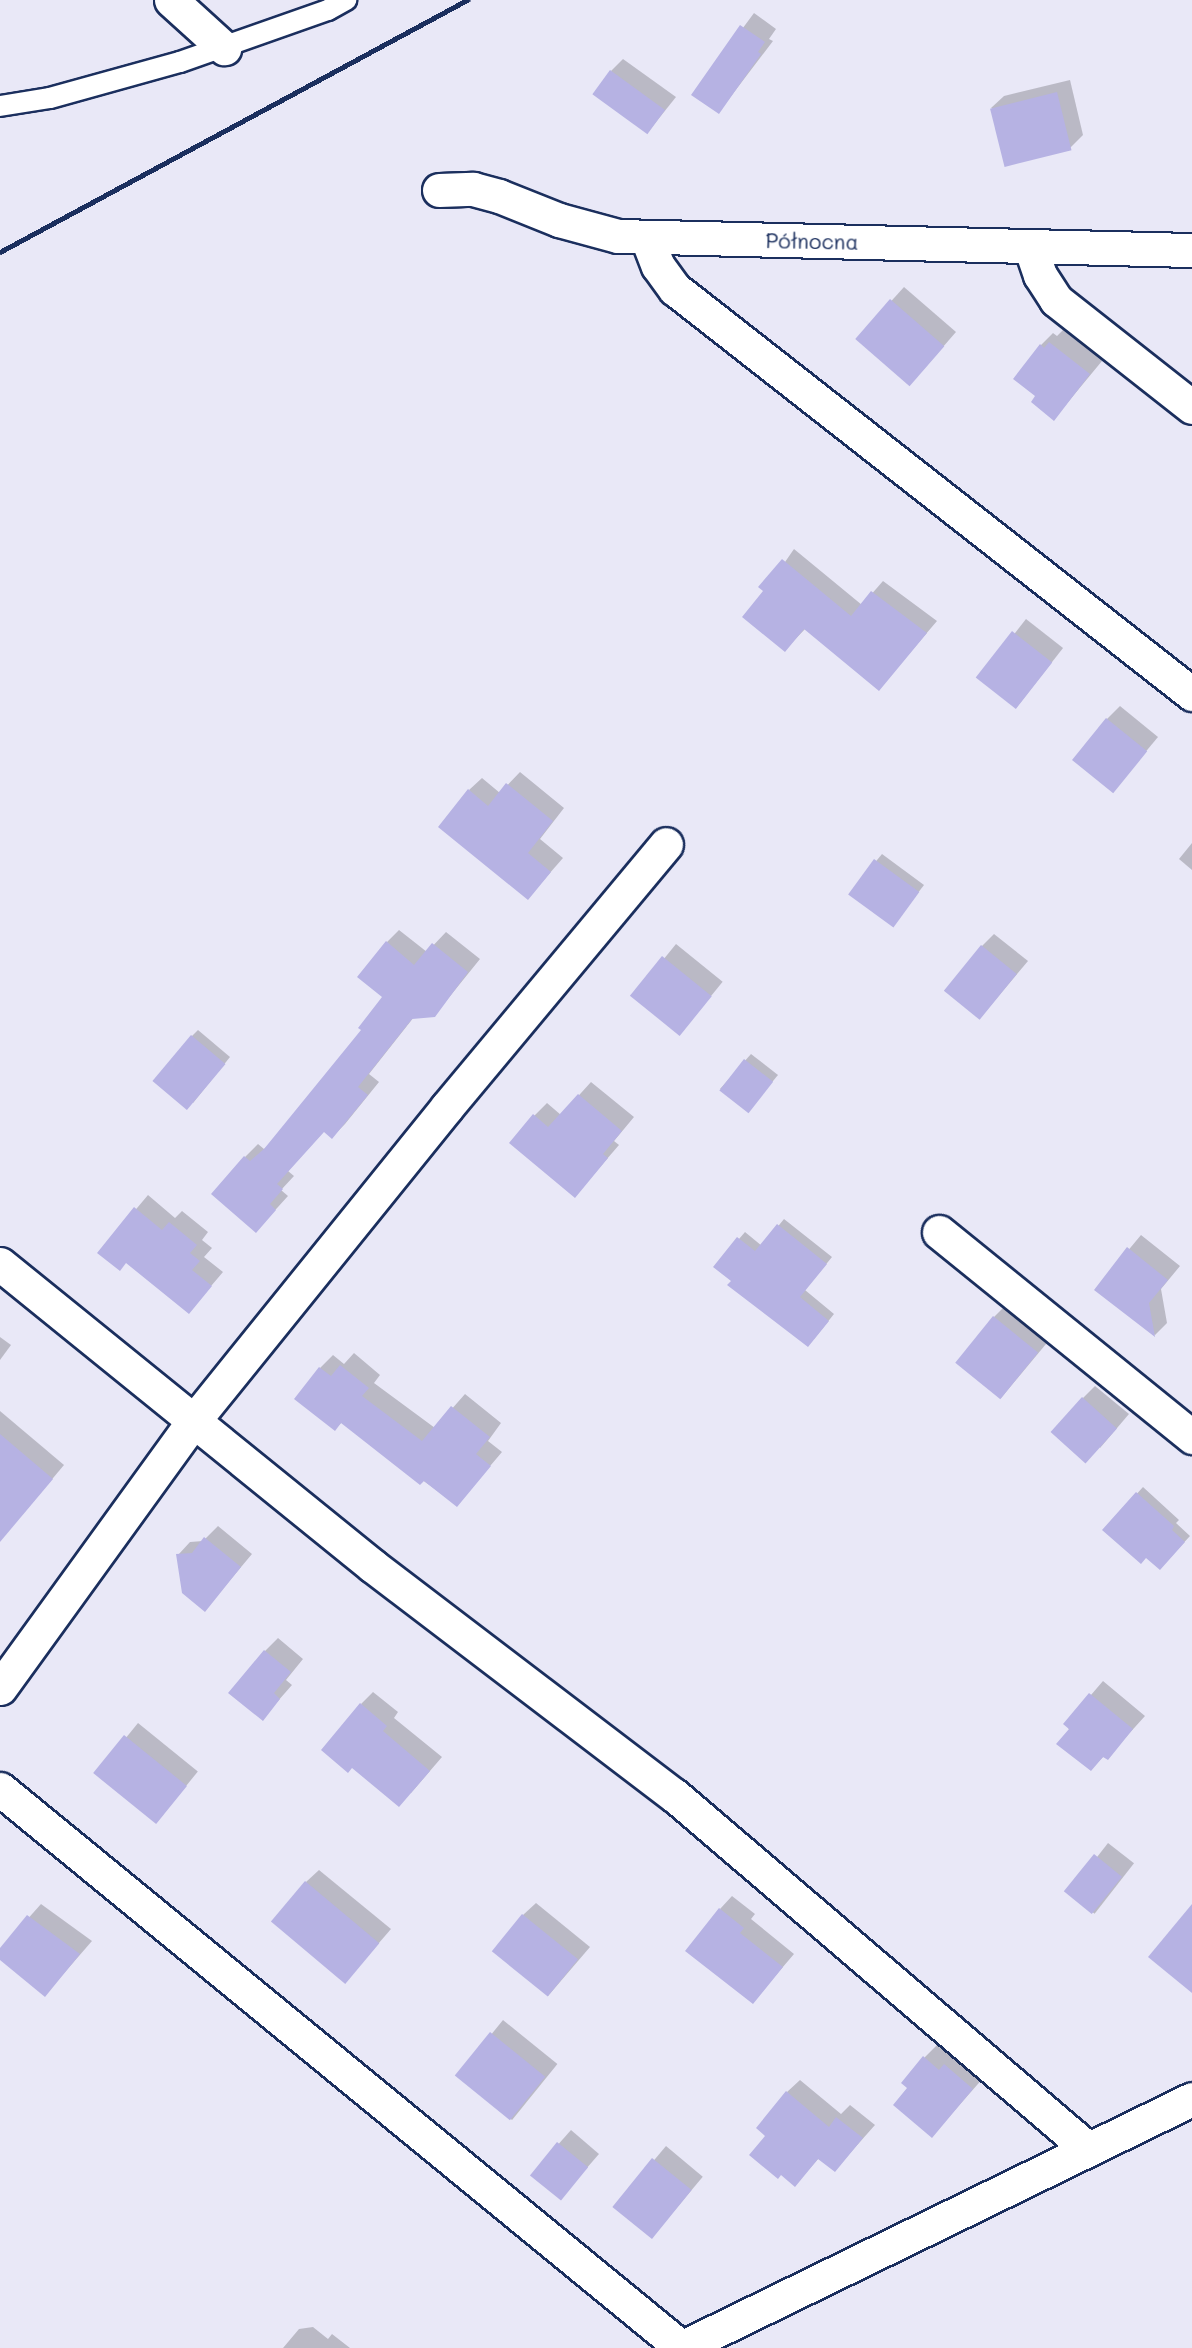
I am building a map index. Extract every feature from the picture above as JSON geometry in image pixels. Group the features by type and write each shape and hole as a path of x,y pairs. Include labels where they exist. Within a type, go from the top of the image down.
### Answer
{"street":[{"path":"171,0 224,48"},
{"name":"Północna","path":"440,190 473,189 590,231 647,238 1192,250"},
{"path":"647,238 658,266 675,289 1192,694"},
{"path":"1030,246 1040,275 1056,300 1192,407"},
{"path":"0,1688 192,1423 447,1107 666,844"},
{"path":"939,1232 1192,1437"},
{"path":"0,1264 192,1423 674,1795 1088,2149"},
{"path":"0,1789 682,2348 1192,2099"}],"lane":[{"path":"0,106 50,98 224,48 346,0"}],"building":[{"path":"740,25 765,42 758,52 761,54 719,114 691,95"},
{"path":"610,70 665,110 647,134 592,94"},
{"path":"1057,92 1072,150 1005,167 990,109"},
{"path":"890,299 944,346 910,386 855,339"},
{"path":"1049,342 1090,374 1054,421 1031,402 1035,396 1013,379 1040,344 1044,348"},
{"path":"782,559 851,616 871,591 927,633 879,691 804,629 785,652 742,617 763,591 758,587"},
{"path":"1012,631 1052,662 1016,709 976,677"},
{"path":"1106,718 1147,751 1113,793 1072,760"},
{"path":"506,783 553,821 528,853 551,872 528,900 438,827 468,789 488,806"},
{"path":"874,859 919,892 893,928 848,895"},
{"path":"386,941 414,965 432,943 468,972 435,1017 412,1019 358,1087 368,1095 332,1139 324,1132 277,1184 283,1189 270,1204 276,1210 256,1233 211,1194 244,1156 250,1161 264,1149 361,1030 358,1028 382,997 357,977"},
{"path":"981,945 1017,974 980,1020 944,991"},
{"path":"662,956 712,996 680,1036 630,996"},
{"path":"191,1035 225,1064 187,1110 152,1081"},
{"path":"744,1059 773,1082 749,1113 719,1091"},
{"path":"578,1094 622,1131 603,1154 608,1158 575,1198 509,1143 533,1114 548,1127"},
{"path":"134,1207 162,1230 169,1222 197,1245 190,1253 200,1261 192,1270 212,1286 189,1314 126,1263 120,1271 97,1253"},
{"path":"777,1224 827,1264 800,1297 829,1321 808,1347 727,1285 731,1281 713,1267 737,1237 755,1251"},
{"path":"1127,1247 1168,1280 1149,1303 1155,1337 1094,1290"},
{"path":"993,1316 1038,1353 1000,1399 955,1363"},
{"path":"340,1365 369,1388 362,1396 422,1441 451,1406 490,1437 476,1454 491,1466 457,1507 424,1481 420,1485 341,1423 335,1431 294,1399 319,1367 331,1376"},
{"path":"1082,1397 1117,1428 1085,1463 1051,1432"},
{"path":"0,1434 53,1479 0,1542"},
{"path":"1136,1492 1174,1526 1172,1530 1185,1542 1160,1570 1146,1558 1141,1564 1102,1530"},
{"path":"204,1537 241,1567 205,1612 182,1593 176,1554 192,1553"},
{"path":"264,1650 291,1672 274,1693 280,1699 263,1721 228,1693"},
{"path":"1089,1693 1133,1729 1108,1760 1103,1757 1091,1771 1056,1744 1069,1729 1063,1724"},
{"path":"360,1703 387,1726 383,1731 430,1771 399,1807 352,1768 348,1773 321,1750"},
{"path":"124,1735 187,1786 156,1824 93,1773"},
{"path":"1094,1854 1122,1877 1092,1914 1064,1891"},
{"path":"305,1881 379,1943 345,1984 271,1922"},
{"path":"1192,1904 1192,1993 1148,1957"},
{"path":"719,1908 744,1928 740,1933 783,1967 753,2004 685,1951"},
{"path":"522,1914 578,1959 548,1997 492,1951"},
{"path":"27,1915 80,1954 45,1997 0,1960 0,1948"},
{"path":"490,2032 545,2077 510,2120 455,2076"},
{"path":"923,2056 939,2070 944,2064 973,2089 932,2138 893,2105 907,2088 901,2083"},
{"path":"786,2091 829,2127 836,2117 863,2138 835,2172 818,2159 795,2187 781,2175 778,2179 749,2155 765,2136 756,2128"},
{"path":"557,2142 588,2167 561,2201 530,2175"},
{"path":"652,2158 692,2190 652,2239 612,2207"}],"railway":[{"path":"0,252 467,0"}]}
